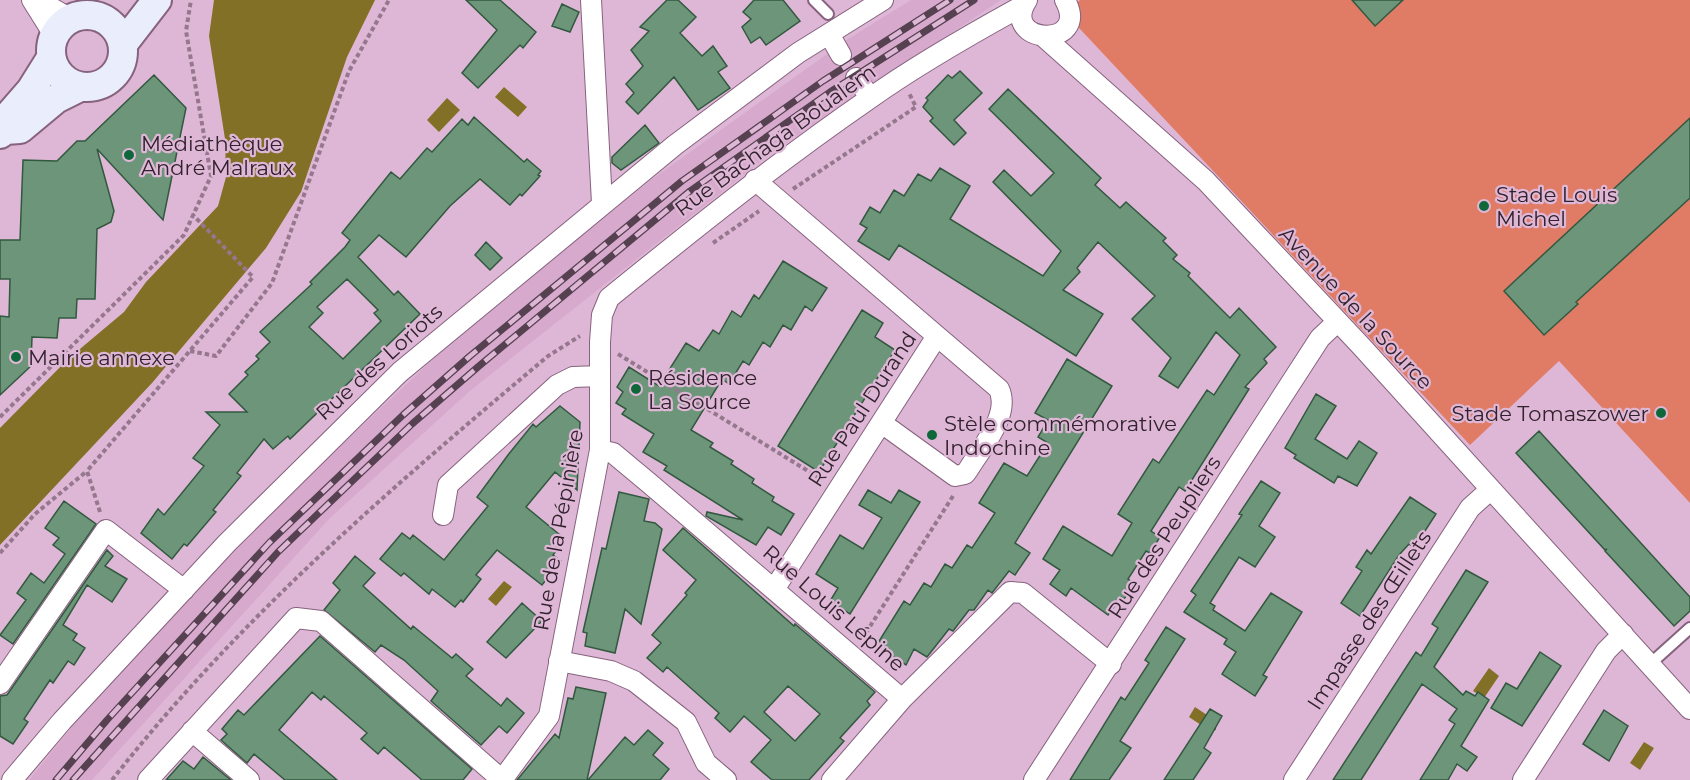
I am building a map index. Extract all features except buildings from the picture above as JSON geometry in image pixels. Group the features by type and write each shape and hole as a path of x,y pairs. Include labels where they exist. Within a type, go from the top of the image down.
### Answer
{"street":[{"path":"32,0 58,37"},
{"path":"38,0 58,37 61,76 80,87"},
{"path":"123,44 157,0"},
{"name":"Rue des Loriots","path":"12,780 62,721 184,590 307,463 400,372 602,203 779,67 883,0"},
{"path":"1065,0 1070,14 1065,28 1071,59"},
{"path":"1026,2 1022,13 1027,28"},
{"name":"Rue Bachaga Boualem","path":"602,315 609,298 755,180 870,97 1026,2"},
{"path":"594,3 602,203"},
{"path":"111,8 111,23 123,44 124,56 113,77 103,84 80,87 56,99 20,129 2,132 10,113 31,90 58,37 80,14 111,8"},
{"path":"993,22 1015,22 1027,28"},
{"name":"Avenue de la Source","path":"1027,28 1044,37 1071,59 1206,182 1690,709"},
{"path":"1044,37 1052,37 1065,28"},
{"path":"829,34 841,56"},
{"path":"856,78 870,97"},
{"name":"Rue Paul Durand","path":"755,180 937,336 883,424 775,588"},
{"name":"Rue de la Pépinière","path":"502,780 549,716 600,450 600,376 594,337 602,315"},
{"name":"Rue des Peupliers","path":"1034,780 1320,338 1337,322"},
{"path":"883,424 950,473 961,476 968,470 1002,411 1003,398 999,389 937,336"},
{"path":"443,515 448,485 556,385 573,377 600,376"},
{"name":"Rue Louis Lépine","path":"600,450 613,453 775,588 902,699 1010,592 1023,593 1111,664"},
{"name":"Impasse des Œillets","path":"1294,780 1470,508 1490,490"},
{"path":"0,684 106,530 184,590"},
{"path":"148,780 296,618 321,621 502,780"},
{"path":"1523,780 1606,651 1623,634"},
{"path":"559,661 611,671 634,681 686,722 706,763 726,780"},
{"path":"832,780 902,699"},
{"path":"192,730 249,780"}],"lane":[{"path":"814,0 828,14"},
{"path":"1650,664 1690,628"}],"path":[{"path":"0,417 184,235 211,176 186,31 191,0"},
{"path":"190,351 216,356 272,283 349,71 388,0"},
{"path":"786,194 916,107 907,88"},
{"path":"0,553 35,514 87,471 253,277 192,214"},
{"path":"112,780 162,716 259,612 345,530 548,356 594,337 839,490"},
{"path":"87,471 106,530"},
{"path":"852,654 953,497 961,476"}],"shaded area":[{"path":"214,0 375,0 347,57 301,192 266,248 152,383 0,545 0,428 68,359 124,312 146,282 218,206 226,177 225,139 209,36"},
{"path":"911,0 1001,0 770,154 471,390 330,518 92,780 29,780 114,675 302,482 461,333 651,180 848,39"},
{"path":"1080,0 1690,0 1690,503 1559,361 1470,445 1065,13"},
{"path":"504,87 527,107 518,117 495,97"},
{"path":"447,98 460,110 439,132 427,120"},
{"path":"504,581 512,587 496,606 488,599"},
{"path":"1489,668 1499,676 1484,698 1473,691"},
{"path":"1195,707 1216,721 1216,730 1210,731 1189,717"},
{"path":"1644,742 1654,748 1640,770 1630,763"}],"railway":[{"path":"56,780 107,720 269,543 403,415 470,356 682,181 823,81 950,0"},
{"path":"73,780 278,552 412,424 690,191 830,92 974,0"}],"place":[{"name":"Médiathèque André Malraux","path":"129,155"},
{"name":"Stade Louis Michel","path":"1484,206"},
{"name":"Mairie annexe","path":"16,357"},
{"name":"Résidence La Source","path":"636,389"},
{"name":"Stade Tomaszower","path":"1661,413"},
{"name":"Stèle commémorative Indochine","path":"932,435"}]}
